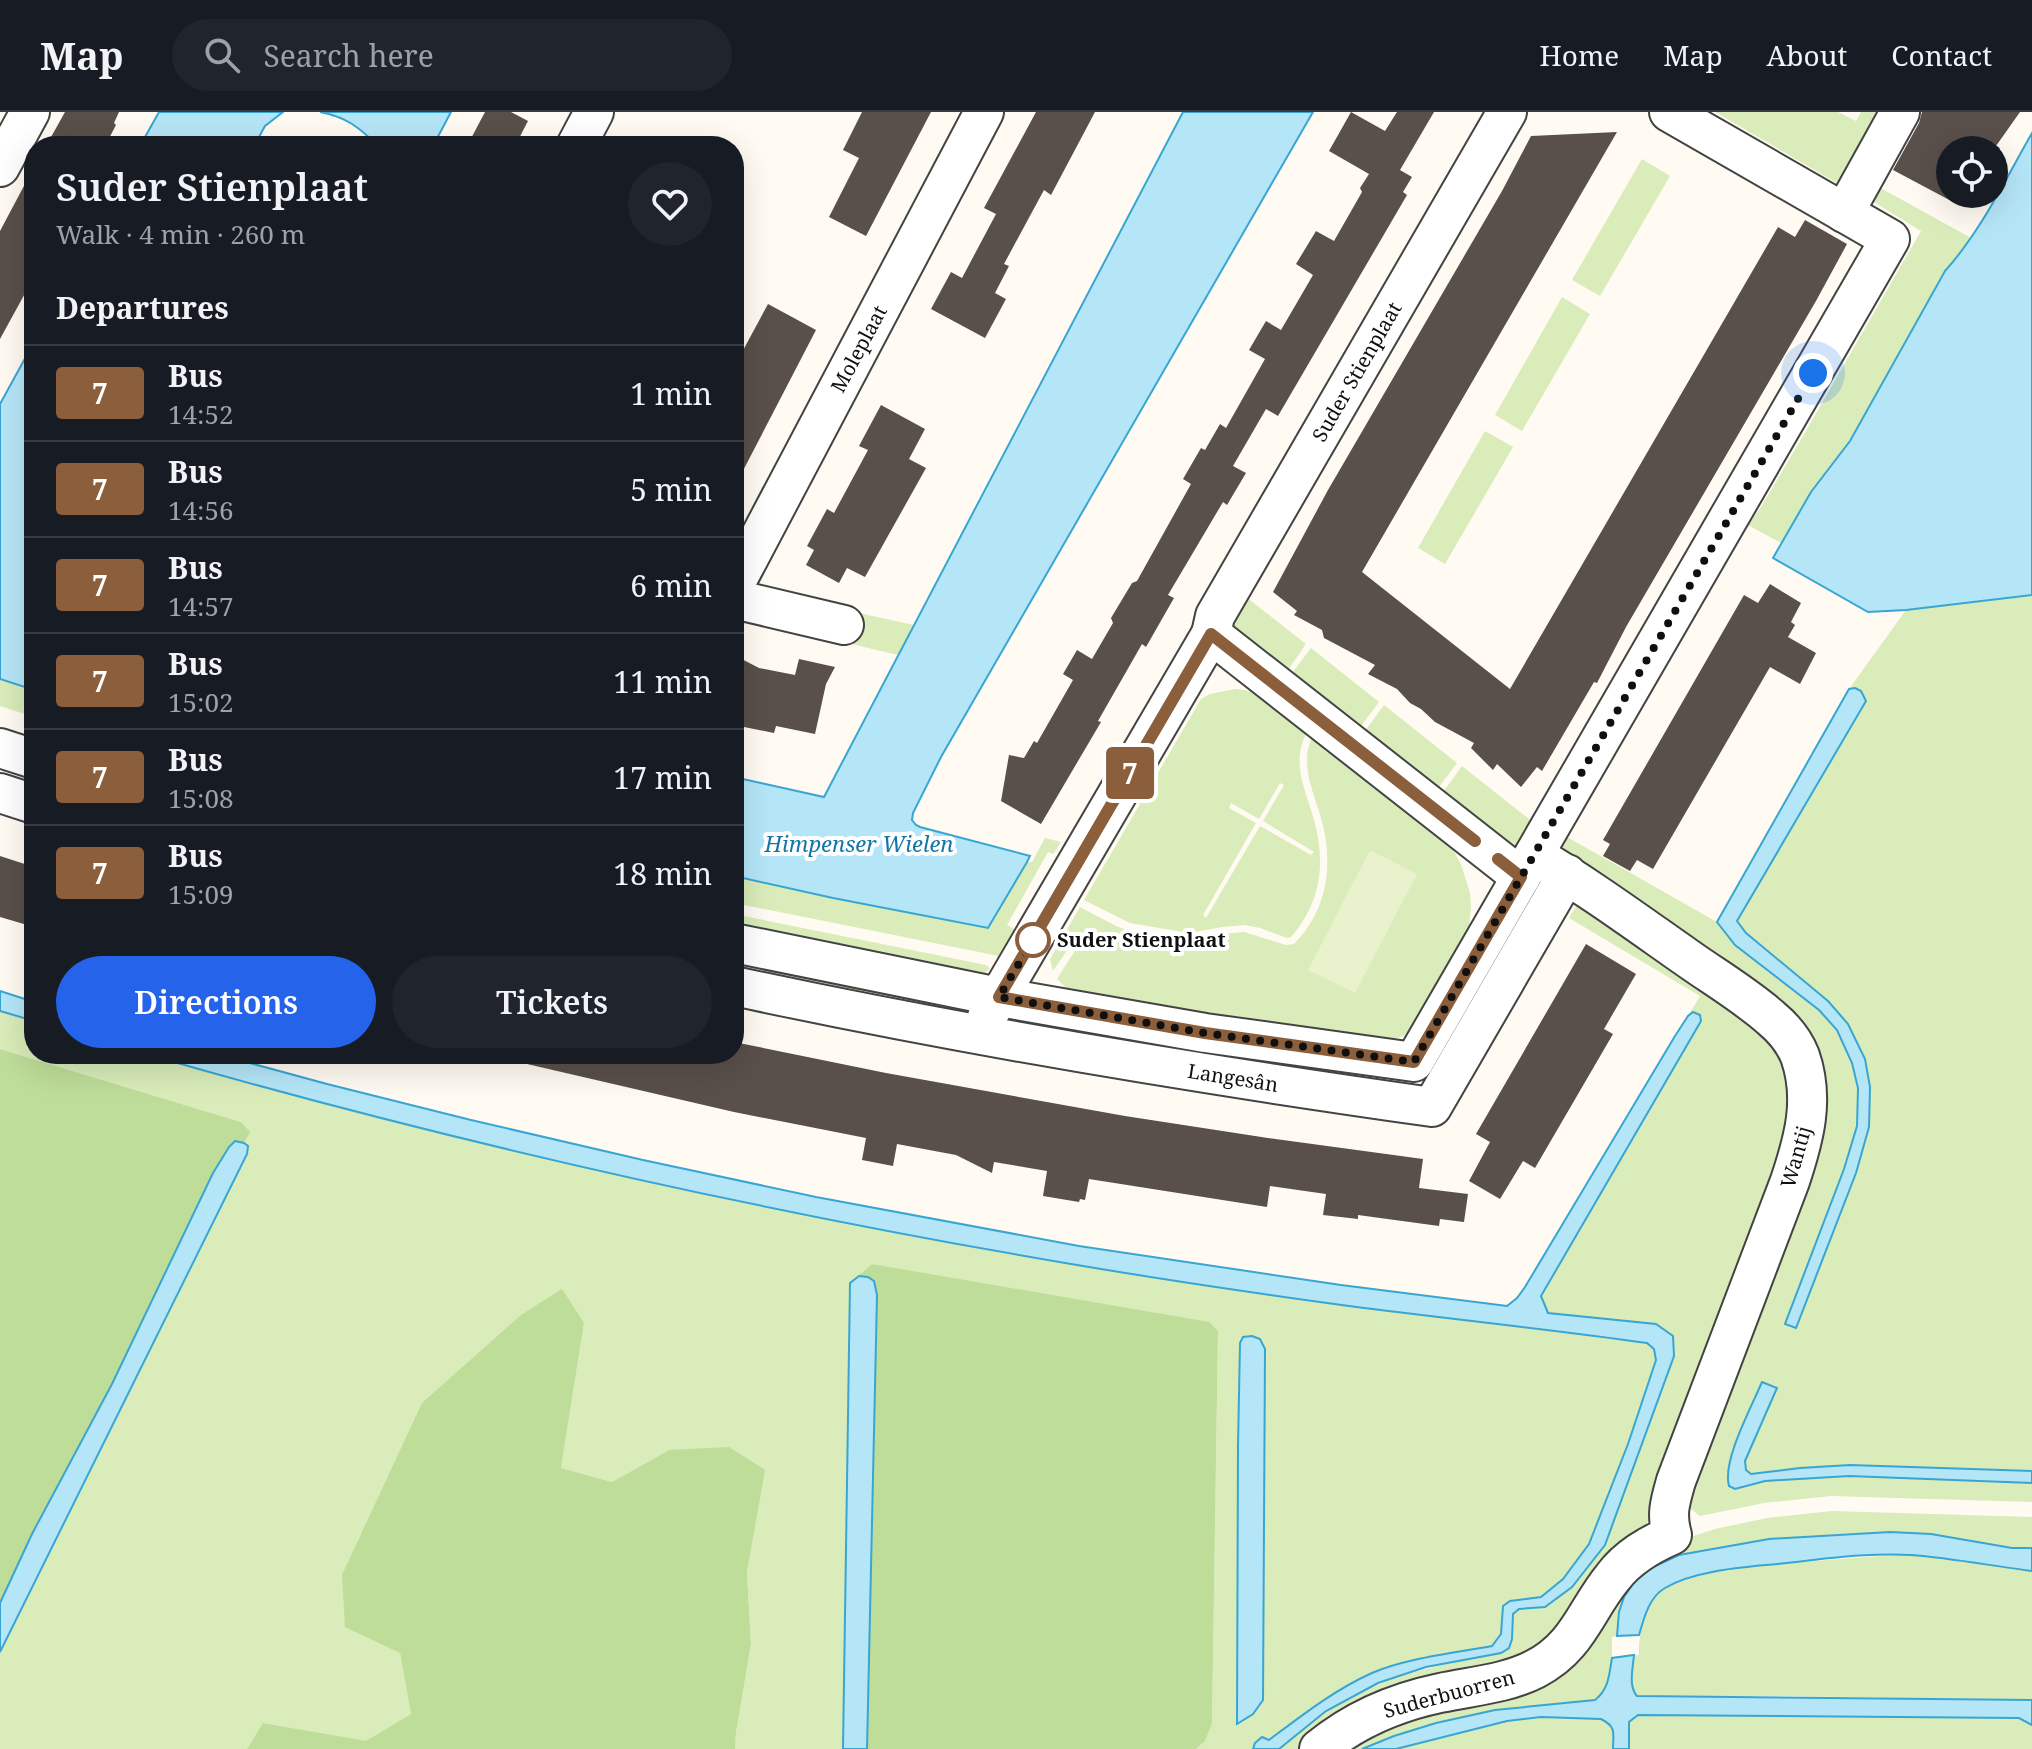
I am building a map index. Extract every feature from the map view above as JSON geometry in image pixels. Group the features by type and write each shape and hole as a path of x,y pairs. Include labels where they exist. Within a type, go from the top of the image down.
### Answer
{"street":[{"path":"0,167 30,112"},
{"path":"581,136 594,112"},
{"name":"Moleplaat","path":"744,567 984,112"},
{"name":"Suder Stienplaat","path":"977,1035 1211,634 1215,616 1507,112"},
{"path":"1528,866 1890,239 1669,112"},
{"path":"1844,213 1900,112"},
{"path":"744,601 844,625"},
{"path":"1211,634 1528,866 1567,874"},
{"path":"0,748 24,756"},
{"path":"0,793 24,801"},
{"name":"Langesân","path":"744,945 999,997 1205,1033 1414,1062 1528,866"},
{"name":"Langesân","path":"744,988 977,1035 1198,1073 1432,1107 1567,874"},
{"name":"Wantij","path":"1567,874 1769,1016 1795,1045 1808,1086 1807,1117 1801,1149 1676,1481 1669,1505 1668,1521 1672,1535"},
{"name":"Suderbuorren","path":"1319,1749 1379,1712 1438,1693 1494,1683 1535,1669 1554,1658 1575,1638 1603,1590 1621,1568 1648,1546 1672,1535"}],"green space":[{"path":"1715,112 1838,112 1856,121 1861,112 1876,112 1877,116 1842,186"},
{"path":"1642,159 1670,176 1600,296 1572,280"},
{"path":"1877,186 1971,238 1945,271 1850,442 1811,492 1781,543 1748,525 1921,231 1869,199"},
{"path":"1562,297 1590,314 1522,431 1495,415"},
{"path":"1485,431 1513,447 1445,564 1418,548"},
{"path":"1241,593 1306,644 1286,673 1225,621"},
{"path":"2032,595 2032,1471 1850,1465 1751,1474 1746,1470 1745,1461 1762,1382 1735,1489 1765,1481 1849,1476 2032,1483 2032,1502 1831,1496 1764,1503 1700,1516 1687,1503 1754,1295 1807,1054 1560,853 1567,837 1717,922 1735,945 1819,1010 1837,1030 1852,1063 1858,1088 1857,1126 1844,1169 1785,1324 1796,1328 1856,1173 1865,1059 1848,1024 1828,1001 1746,933 1737,921 1866,701 1855,688 1849,689 1906,610"},
{"path":"854,612 914,625 898,655 847,643"},
{"path":"1311,648 1379,702 1358,730 1290,676"},
{"path":"0,679 24,687 24,714 0,706"},
{"path":"1235,689 1256,693 1308,730 1300,753 1300,764 1303,786 1318,836 1320,867 1315,896 1291,937 1245,925 1189,933 1130,923 1084,900 1201,699","holes":["1280,783 1284,785 1263,821 1314,852 1311,855 1260,826 1206,918 1203,915 1256,823 1229,808 1231,803 1259,819"]},
{"path":"1384,705 1457,763 1436,791 1363,734"},
{"path":"1314,734 1446,838 1461,864 1470,893 1468,935 1408,1034 1388,1042 1375,1042 1069,991 1057,979 1086,939 1075,933 1053,971 1050,959 1080,907 1116,926 1146,934 1189,941 1244,932 1286,945 1294,944 1305,931 1321,901 1327,869 1325,835 1307,765 1309,744"},
{"path":"1462,766 1539,827 1520,853 1441,795"},
{"path":"1045,838 1061,842 1053,854 1048,852 1007,925 1021,933 1004,957 744,905 744,878 988,928 1027,862 1032,862"},
{"path":"1370,850 1417,874 1355,993 1308,970"},
{"path":"1582,896 1782,1042 1800,1117 1667,1479 1646,1525 1560,1642 1308,1749 1279,1749 1321,1715 1368,1689 1411,1673 1508,1649 1512,1639 1513,1614 1519,1609 1545,1606 1572,1587 1641,1449 1674,1356 1673,1336 1656,1324 1548,1313 1541,1296 1631,1140 1700,996 1569,918"},
{"path":"744,916 990,968 978,974 744,931"},
{"path":"744,962 966,1009 965,1018 744,977"},
{"path":"0,1011 24,1018 24,1056 0,1049"},
{"path":"0,1049 24,1056 24,1064 50,1064 241,1122 250,1132 244,1143 235,1141 32,1534 0,1603"},
{"path":"50,1064 180,1064 457,1137 677,1188 925,1238 1086,1267 1348,1306 1647,1343 1654,1349 1656,1360 1628,1444 1589,1544 1563,1579 1541,1597 1510,1601 1503,1606 1501,1634 1493,1646 1424,1658 1321,1702 1268,1740 1255,1743 1253,1749 1196,1749 1205,1741 1212,1724 1218,1331 872,1264 850,1283 843,1749 735,1749 751,1644 747,1572 764,1470 669,1450 612,1482 561,1468 584,1323 400,1653 411,1714 366,1742 264,1723 247,1749 0,1749 0,1652 216,1218 248,1146 244,1143 249,1132 241,1122","holes":["1260,1339 1265,1349 1263,1700"]},
{"path":"872,1264 1209,1322 1218,1331 1212,1724 1205,1741 1196,1749 867,1749 877,1295 850,1283"},
{"path":"562,1289 584,1323 561,1468 612,1482 669,1450 729,1447 765,1470 747,1572 751,1644 735,1749 247,1749 263,1723 366,1741 411,1714 400,1653 345,1627 342,1575 422,1403 521,1315"},
{"path":"1832,1511 2032,1517 2032,1548 2012,1548 1931,1534 1890,1532 1769,1539 1679,1555 1653,1567 1635,1581 1619,1612 1617,1636 1612,1637 1609,1679 1595,1700 1495,1710 1436,1723 1362,1749 1332,1749 1358,1732 1511,1687 1610,1594 1675,1542 1715,1529 1767,1518"},
{"path":"1910,1555 2032,1571 2032,1700 1644,1697 1633,1692 1634,1655 1639,1655 1644,1619 1651,1602 1668,1586 1734,1569"},
{"path":"1638,1715 2019,1718 2032,1725 2032,1749 1629,1749 1629,1722"},
{"path":"1541,1717 1601,1719 1612,1728 1613,1749 1396,1749 1507,1721"}],"water":[{"path":"159,112 283,112 265,126 260,136 146,136"},
{"path":"320,112 451,112 438,136 368,136 337,117"},
{"name":"Himpenser Wielen","path":"1183,112 1313,112 941,757 913,813 912,820 920,827 1030,856 988,928 744,878 744,779 824,797"},
{"path":"2032,133 2032,595 1868,612 1773,558 1811,492 1850,441 1945,271 1989,208 2008,208 2008,176"},
{"path":"24,360 24,687 0,679 0,404"},
{"path":"1849,689 1861,691 1866,701 1737,921 1746,933 1828,1001 1848,1024 1865,1059 1870,1087 1869,1127 1856,1173 1796,1328 1785,1324 1844,1169 1857,1126 1858,1088 1852,1063 1837,1030 1819,1010 1735,945 1717,922"},
{"path":"0,991 24,999 24,1018 0,1011"},
{"path":"1693,1012 1700,1015 1701,1021 1541,1296 1548,1313 1656,1324 1673,1336 1674,1356 1605,1545 1572,1587 1545,1607 1519,1609 1513,1614 1509,1648 1501,1653 1426,1667 1378,1683 1326,1711 1279,1749 1253,1749 1262,1737 1269,1740 1331,1695 1372,1673 1416,1660 1492,1646 1501,1634 1503,1606 1510,1601 1541,1597 1563,1579 1589,1544 1628,1444 1656,1360 1654,1349 1647,1343 1349,1306 1150,1277 847,1223 612,1174 378,1117 182,1064 254,1064 643,1160 816,1197 1079,1246 1507,1306 1525,1287"},
{"path":"235,1141 248,1146 247,1154 0,1652 0,1603 32,1534 112,1384 213,1173"},
{"path":"859,1276 874,1281 877,1295 867,1749 843,1749 850,1283"},
{"path":"1243,1337 1260,1339 1265,1349 1263,1700 1253,1714 1237,1724 1240,1343"},
{"path":"1762,1382 1777,1388 1745,1461 1746,1470 1751,1474 1850,1465 2032,1471 2032,1483 1849,1476 1765,1481 1735,1489 1729,1486 1730,1463"},
{"path":"1890,1532 1931,1534 2012,1548 2032,1548 2032,1571 1893,1554 1728,1569 1701,1574 1665,1588 1651,1602 1639,1635 1617,1636 1619,1612 1624,1597 1635,1581 1653,1567 1679,1555 1769,1539"},
{"path":"1634,1655 1632,1682 1637,1696 2032,1700 2032,1725 2019,1718 1638,1715 1629,1722 1629,1749 1613,1749 1612,1728 1601,1719 1541,1717 1507,1721 1396,1749 1362,1749 1436,1723 1495,1710 1595,1700 1606,1686 1612,1658"}],"building":[{"path":"65,112 119,112 110,136 52,136"},
{"path":"485,112 511,112 528,121 520,136 472,136"},
{"path":"862,112 931,112 866,236 829,217 859,158 843,150"},
{"path":"1036,112 1095,112 1051,195 1044,190 1004,264 1009,266 995,293 1006,299 985,338 931,309 951,272 962,278 996,214 984,208"},
{"path":"1351,112 1385,131 1397,112 1434,112 1400,170 1412,177 1403,192 1407,195 1278,416 1266,409 1233,466 1246,473 1227,505 1223,502 1168,595 1174,598 1146,647 1142,644 1098,721 1101,722 1041,824 1001,801 1009,755 1024,758 1034,741 1037,743 1073,680 1063,674 1077,650 1092,659 1113,623 1111,618 1132,583 1137,581 1191,484 1183,479 1220,424 1226,428 1265,359 1249,350 1266,321 1281,330 1313,275 1296,264 1316,231 1334,241 1362,192 1360,188 1369,174 1329,151"},
{"path":"1922,112 2020,112 2003,136 1936,136 1936,193 1893,170"},
{"path":"1617,132 1362,572 1510,689 1778,227 1795,237 1805,220 1847,244 1626,627 1597,683 1594,682 1542,771 1537,767 1521,787 1497,764 1493,770 1471,748 1474,743 1435,722 1397,689 1368,674 1375,665 1324,638 1322,630 1294,615 1297,611 1273,592 1531,136"},
{"path":"24,186 24,295 0,339 0,231"},
{"path":"768,304 816,330 744,469 744,348"},
{"path":"881,405 925,429 909,459 926,468 865,577 847,568 839,583 806,565 814,550 807,546 827,509 834,513 868,450 859,446"},
{"path":"1770,584 1801,603 1791,622 1795,625 1788,637 1816,653 1800,684 1770,667 1653,869 1637,860 1630,871 1603,856 1610,844 1603,840 1744,595 1758,603"},
{"path":"799,659 835,667 826,684 815,734 776,726 774,733 744,727 744,660 759,668 795,675"},
{"path":"0,856 24,864 24,924 0,917"},
{"path":"1586,944 1636,974 1604,1029 1613,1034 1535,1168 1523,1161 1500,1199 1469,1181 1490,1142 1476,1134"},
{"path":"744,1044 1125,1116 1423,1159 1419,1188 1468,1194 1464,1222 1440,1219 1439,1226 1358,1215 1358,1219 1323,1215 1326,1194 1270,1186 1267,1207 1089,1179 1085,1200 1080,1199 1079,1202 1043,1196 1047,1171 994,1162 992,1173 956,1155 897,1144 893,1166 862,1160 866,1138 734,1112 527,1064 744,1064"}],"bus line":[{"name":"7","path":"1475,841 1211,634 999,997 1205,1033 1414,1062 1521,877 1498,859"}],"place":[{"name":"Suder Stienplaat","path":"1033,940"}],"route":[{"path":"1033,940 999,997 1205,1033 1414,1062 1813,373"}]}
